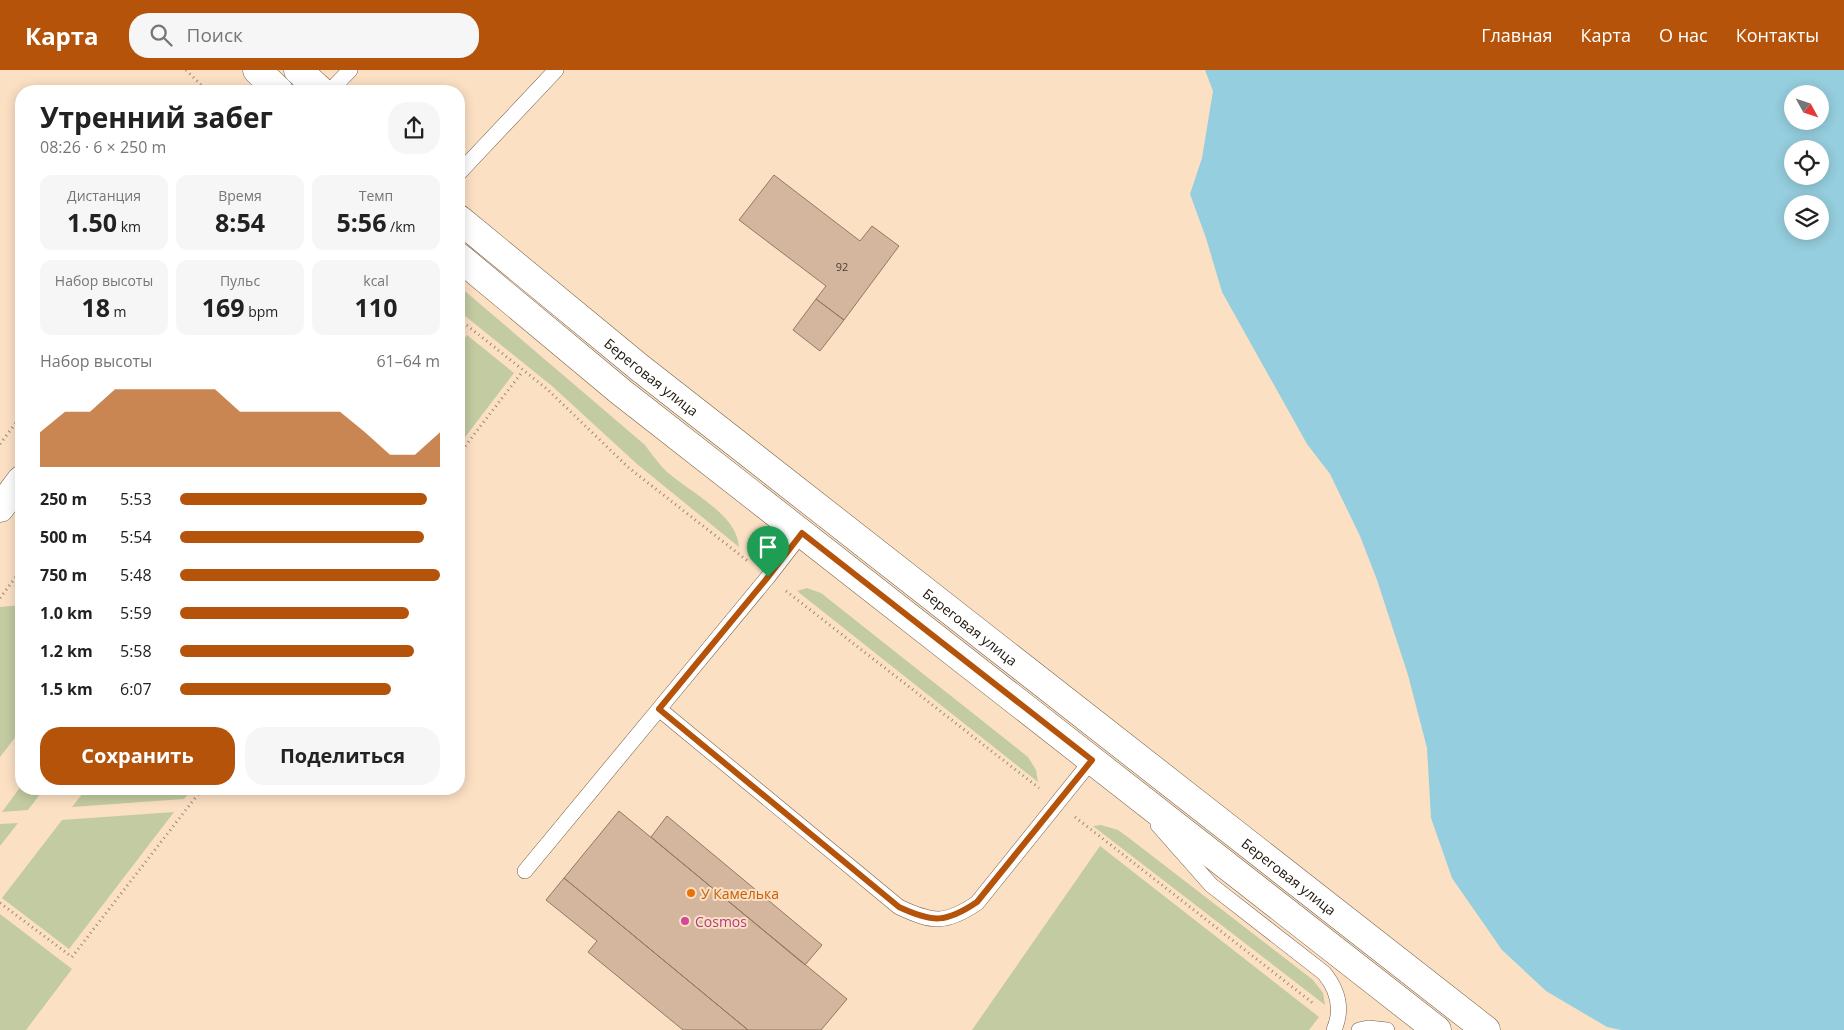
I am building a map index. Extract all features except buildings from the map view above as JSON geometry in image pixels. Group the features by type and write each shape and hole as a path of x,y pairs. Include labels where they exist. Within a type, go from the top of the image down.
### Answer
{"main road":[{"path":"256,70 272,85"},
{"path":"298,70 314,85"},
{"name":"Береговая улица","path":"465,223 640,368 1486,1030"},
{"path":"465,262 621,392 1438,1030"},
{"path":"0,508 15,488"}],"lane":[{"path":"336,85 350,70"},
{"path":"465,167 556,70"},
{"path":"525,872 768,577 802,533"},
{"path":"659,709 899,907 918,916 939,919 958,915 977,902 1092,760"},
{"path":"1121,783 1211,885 1324,973 1331,981"},
{"path":"1263,894 1331,981 1336,991 1339,1005 1339,1015 1334,1030"},
{"path":"1359,1030 1368,1028 1386,1030"}],"path":[{"path":"186,70 201,85"},
{"path":"465,324 547,389 629,468 1321,1009"},
{"path":"465,446 523,371"},
{"path":"0,444 15,424"},
{"path":"0,598 15,578"},
{"path":"0,903 72,957 197,795"}],"green space":[{"path":"465,291 645,445 662,467 672,476 720,512 736,534 739,547 637,464 552,386 465,316"},
{"path":"467,335 514,373 465,437 465,338"},
{"path":"807,588 821,593 1028,757 1036,770 1038,782 797,591"},
{"path":"15,606 15,738 0,757 0,607"},
{"path":"15,794 39,795 28,810 2,812"},
{"path":"81,795 187,795 184,799 72,807"},
{"path":"174,812 69,949 2,898 62,820"},
{"path":"18,823 0,846 0,824"},
{"path":"1101,825 1118,830 1129,838 1313,980 1323,993 1325,1005 1093,826"},
{"path":"1100,846 1319,1017 1309,1030 972,1030"},
{"path":"0,914 72,969 26,1030 0,1030"}],"water":[{"path":"1205,70 1844,70 1844,1030 1621,1030 1607,1027 1546,991 1502,950 1452,878 1431,818 1427,748 1408,675 1377,580 1360,536 1330,474 1307,444 1222,292 1206,238 1190,194 1202,158 1213,91"}],"place":[{"name":"У Камелька","path":"691,893"},
{"name":"Cosmos","path":"685,921"}],"route":[{"path":"802,533 1092,760 977,902 958,915 939,919 918,916 899,907 659,709 768,577 802,533"}]}
